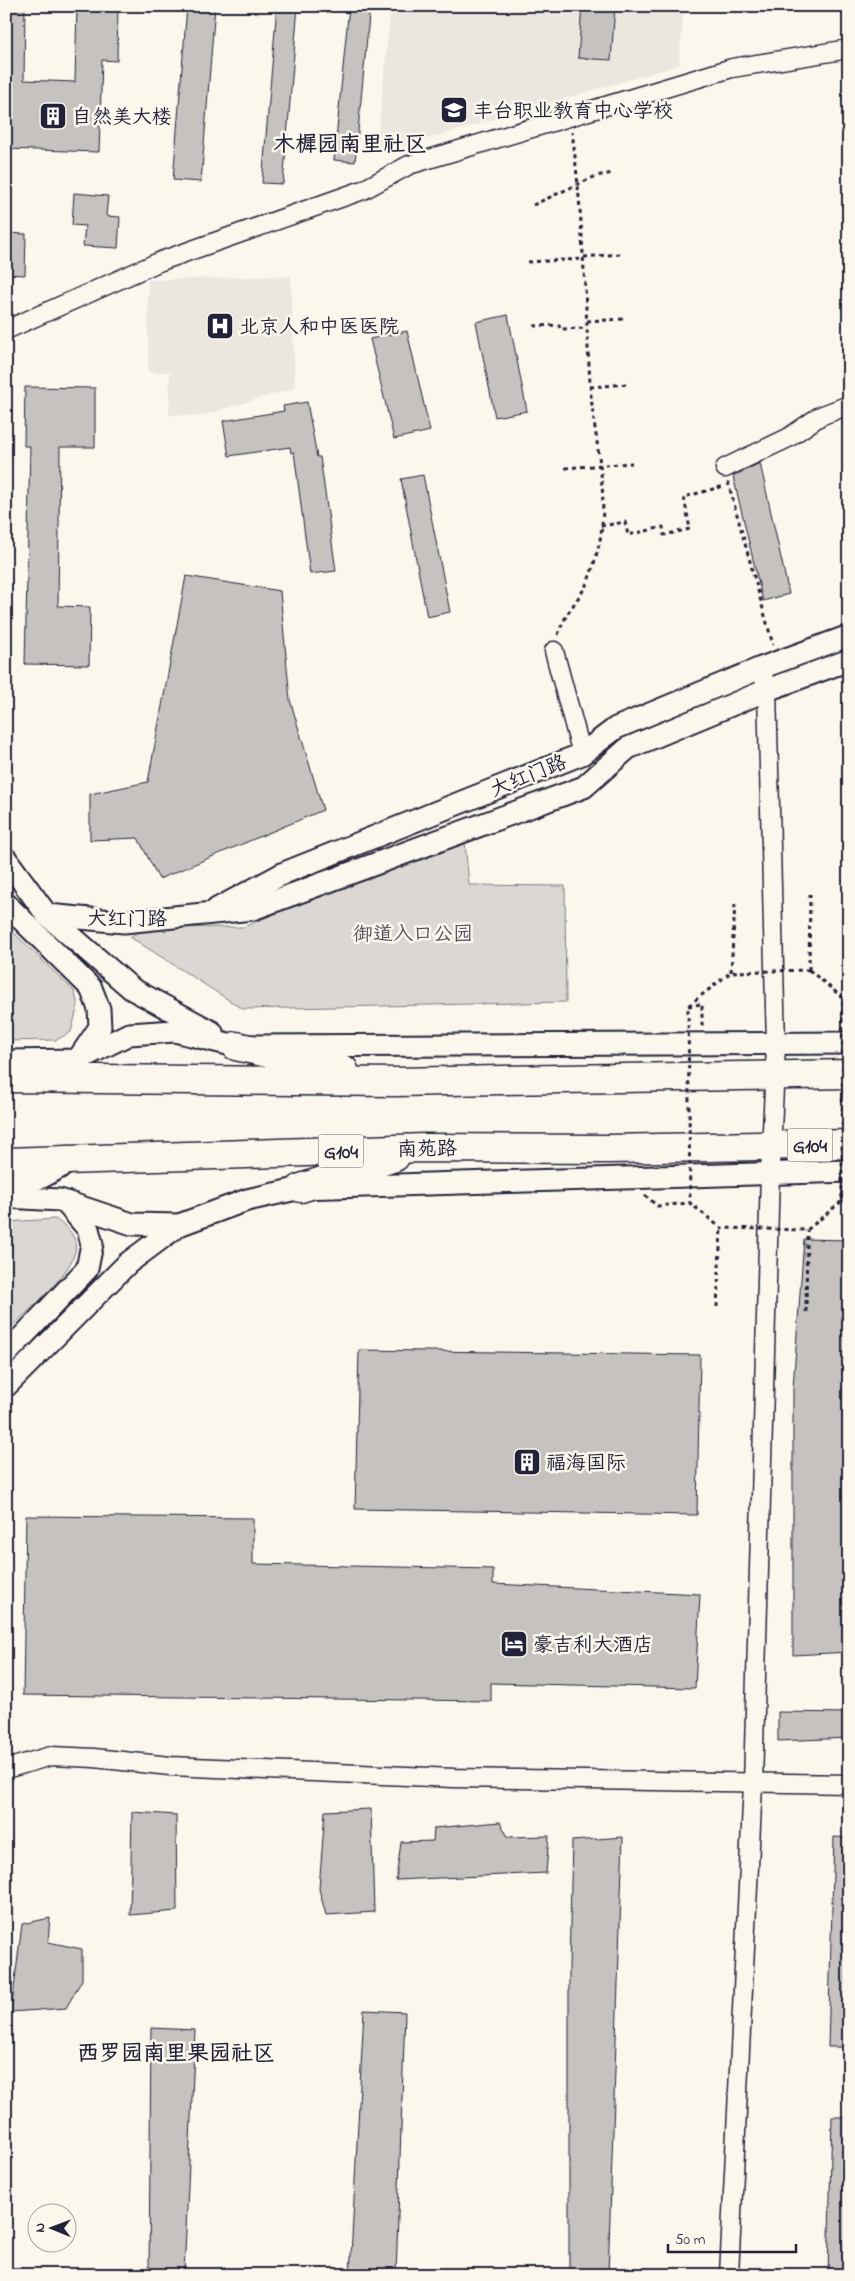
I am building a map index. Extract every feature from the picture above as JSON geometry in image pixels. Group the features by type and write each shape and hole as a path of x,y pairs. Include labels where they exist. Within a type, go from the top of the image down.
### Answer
{"highway":[{"path":"236,1046 394,1082"},
{"path":"6,1078 394,1082 849,1074"},
{"name":"南苑路","path":"6,1162 426,1148 610,1149 849,1144"},
{"path":"302,1188 426,1148"}],"street":[{"path":"6,330 161,261 362,190 409,165 732,68 849,49"},
{"path":"727,476 820,416 849,405"},
{"name":"大红门路","path":"206,915 284,873 582,754 616,728 769,665 849,636"},
{"path":"554,651 582,754"},
{"name":"大红门路","path":"47,915 124,922 253,909 584,787 628,748 767,690 849,660"},
{"path":"729,2275 753,1784 770,1173 776,1076 767,690 769,665"},
{"path":"6,859 47,915 132,989 236,1046"},
{"path":"6,904 91,988 99,1009 100,1027 77,1060"},
{"path":"6,1061 77,1060 129,1034 175,1031 236,1046 776,1045 849,1043"},
{"path":"6,1186 42,1177 73,1160"},
{"path":"6,1386 128,1263 180,1225 247,1200 302,1188 849,1172"},
{"path":"6,1198 60,1200 132,1224 180,1225"},
{"path":"6,1354 87,1269 92,1244 88,1229 65,1202"},
{"path":"6,1769 51,1756 94,1758 170,1766 454,1778 849,1784"}],"path":[{"path":"554,651 560,629 585,586 597,553 601,526 599,466 590,387 579,186 570,117"},
{"path":"533,204 579,186 596,176 614,173"},
{"path":"528,262 620,254"},
{"path":"587,321 624,319"},
{"path":"534,326 559,325 560,329 588,328"},
{"path":"590,387 628,384"},
{"path":"565,468 632,463"},
{"path":"601,526 625,522 628,535 662,527 664,536 690,529 684,497 727,476 769,665"},
{"path":"809,970 810,894"},
{"path":"731,972 734,903"},
{"path":"688,1006 731,972 809,970 843,998 849,998"},
{"path":"842,1201 843,998"},
{"path":"688,1006 702,1004 703,1045"},
{"path":"688,1006 690,1202"},
{"path":"657,1206 690,1202 721,1228 807,1230 842,1201 849,1200"},
{"path":"717,1307 721,1228"},
{"path":"806,1312 807,1230"}],"shaded area":[{"name":"丰台职业教育中心学校","path":"391,6 684,6 679,65 376,154"},
{"name":"北京人和中医医院","path":"291,276 295,388 200,416 169,415 170,372 148,372 148,280"}],"green space":[{"name":"御道入口公园","path":"464,832 469,885 565,886 566,1002 243,1009 130,937 145,928 244,927"},
{"path":"6,925 74,991 78,1005 71,1032 56,1040 6,1041"},
{"path":"55,1219 70,1231 74,1237 75,1252 70,1264 50,1290 6,1332 6,1222"}],"building":[{"name":"自然美大楼","path":"6,6 25,6 24,80 75,82 77,6 118,6 117,61 102,60 99,152 6,149"},
{"path":"187,6 215,6 201,182 173,180"},
{"path":"277,6 298,6 283,184 262,183"},
{"path":"349,6 370,6 355,162 334,160"},
{"path":"582,6 615,6 611,60 578,58"},
{"path":"74,193 108,196 106,216 120,217 118,248 83,246 85,226 72,225"},
{"path":"6,233 26,234 25,275 6,274"},
{"path":"508,315 527,411 495,417 476,322"},
{"path":"407,331 430,431 394,439 370,339"},
{"path":"25,387 95,388 95,447 60,447 58,606 90,607 89,665 25,664 30,446 24,446"},
{"path":"307,402 317,457 320,457 336,571 310,574 294,452 291,453 290,447 229,456 223,421 284,411 283,406"},
{"path":"760,463 789,594 763,601 733,476"},
{"path":"423,475 450,612 427,617 401,479"},
{"path":"186,576 280,591 290,700 323,810 159,879 138,838 90,840 90,794 148,782"},
{"path":"804,1239 849,1240 849,1652 793,1655 793,1388"},
{"name":"福海国际","path":"359,1350 700,1355 697,1515 355,1509"},
{"path":"26,1516 253,1518 253,1564 493,1569 493,1584 700,1594 695,1688 491,1683 491,1701 23,1695"},
{"path":"778,1712 849,1713 849,1738 778,1741"},
{"path":"371,1809 374,1912 326,1915 319,1889 325,1811"},
{"path":"132,1812 176,1815 177,1911 130,1915"},
{"path":"500,1822 508,1837 549,1836 546,1873 396,1880 401,1842 433,1841 434,1828"},
{"path":"623,1837 608,2275 569,2275 569,1967 572,1841"},
{"path":"834,1837 849,1838 849,2047 828,2047"},
{"path":"50,1918 48,1942 82,1949 82,1980 66,2008 11,2012 22,1924"},
{"path":"364,2010 405,2012 396,2275 350,2275"},
{"path":"151,2028 195,2030 184,2275 149,2275"},
{"path":"832,2117 849,2117 849,2275 828,2275"}],"place":[{"name":"丰台职业教育中心学校","path":"454,110"},
{"name":"自然美大楼","path":"53,116"},
{"name":"北京人和中医医院","path":"220,326"},
{"name":"福海国际","path":"527,1462"},
{"name":"豪吉利大酒店","path":"514,1644"}],"district":[{"name":"木樨园南里社区","path":"350,143"},
{"name":"西罗园南里果园社区","path":"176,2052"}]}
